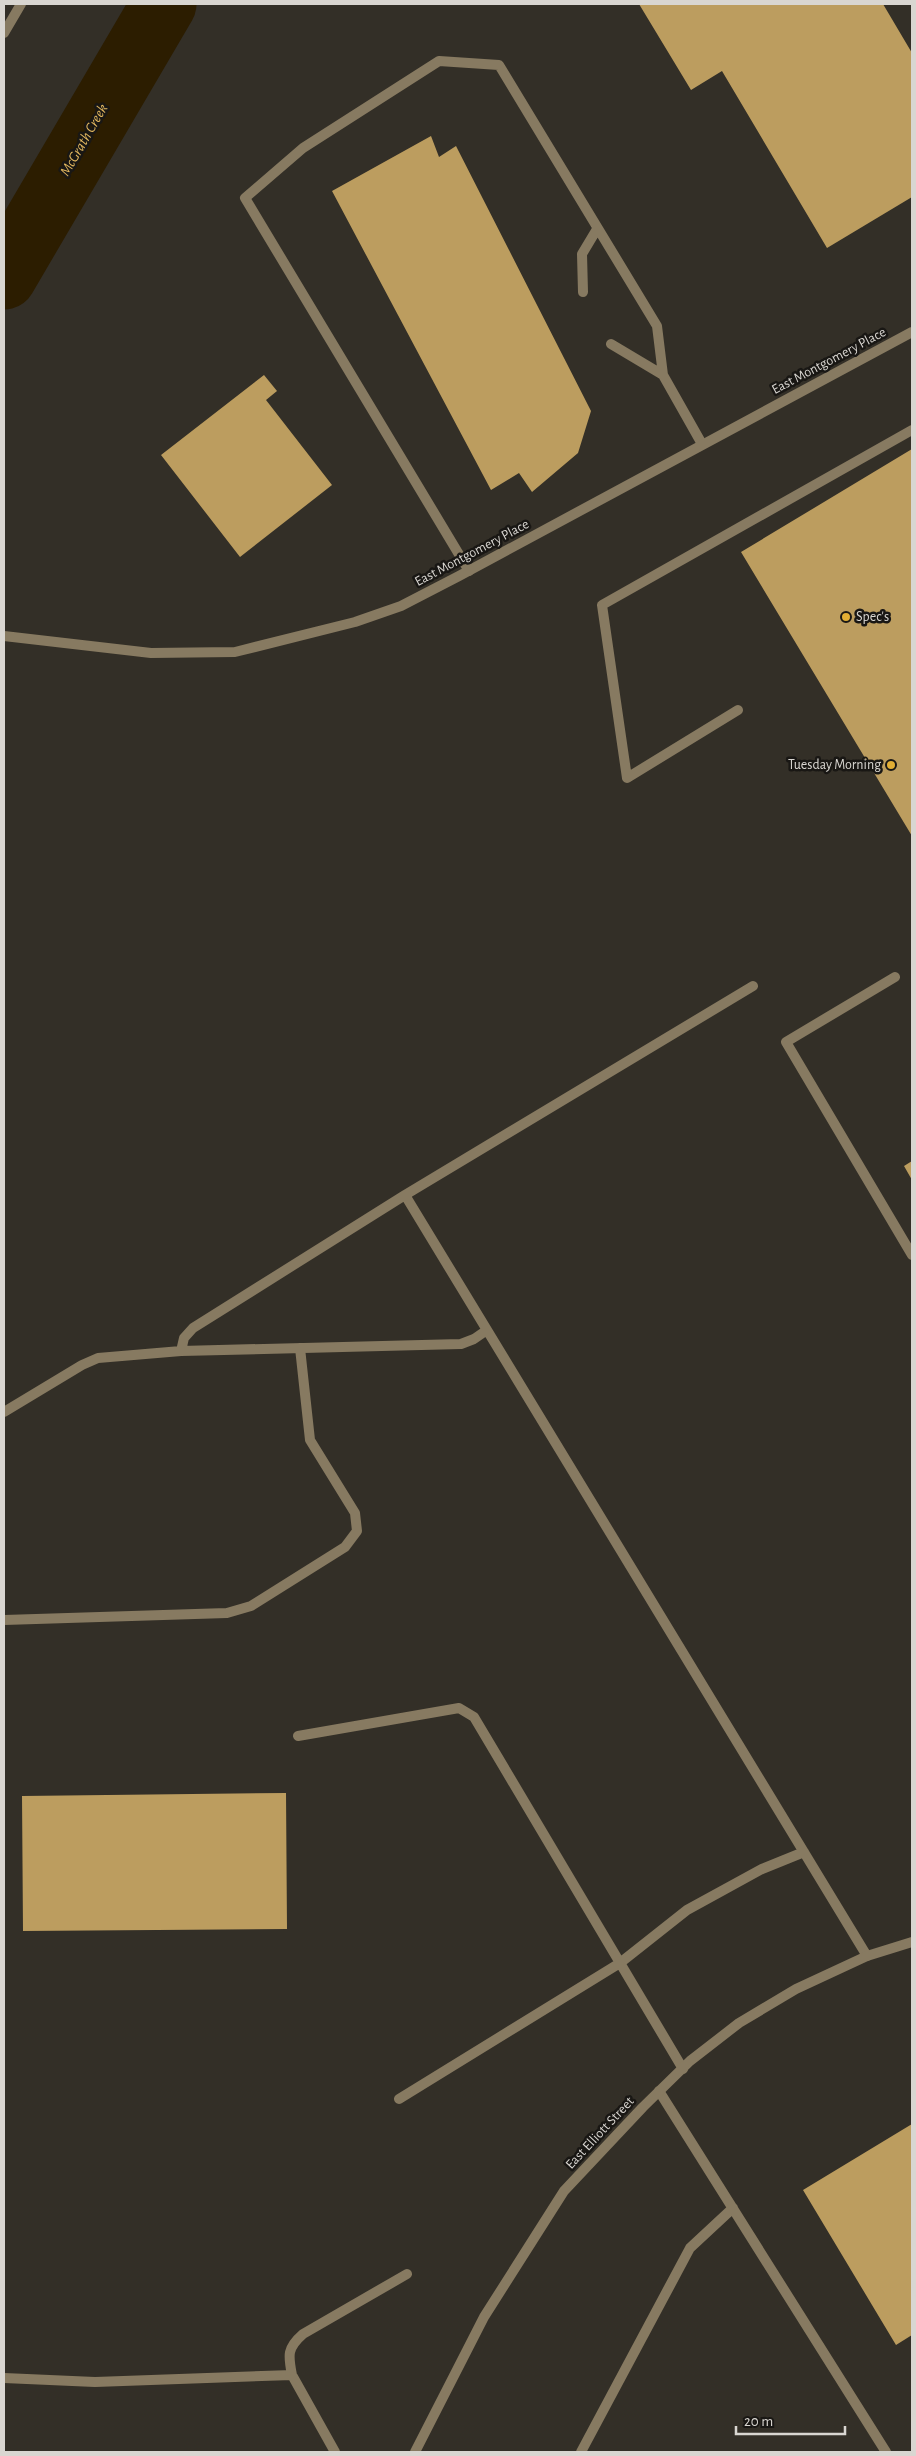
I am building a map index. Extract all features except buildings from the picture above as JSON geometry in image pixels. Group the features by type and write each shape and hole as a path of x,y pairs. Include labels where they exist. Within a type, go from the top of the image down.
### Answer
{"street":[{"path":"4,33 21,4"},
{"path":"469,571 245,198 303,148 439,61 499,65 657,326 663,375 702,444"},
{"path":"583,292 582,254 597,229"},
{"name":"East Montgomery Place","path":"4,636 150,653 235,652 355,622 401,606 469,571 912,332"},
{"path":"611,344 663,375"},
{"path":"738,710 627,778 602,605 912,430"},
{"path":"895,977 786,1042 912,1255"},
{"path":"181,1351 184,1338 193,1328 405,1195 753,986"},
{"path":"405,1195 867,1956"},
{"path":"4,1412 82,1365 98,1358 181,1351 461,1344 474,1339 487,1330"},
{"path":"4,1620 227,1613 251,1606 345,1547 357,1531 354,1513 310,1440 300,1348"},
{"path":"298,1736 459,1708 474,1717 683,2069"},
{"path":"400,2099 620,1963 687,1910 762,1869 804,1852"},
{"name":"East Elliott Street","path":"415,2452 484,2317 564,2191 659,2091 739,2023 796,1989 867,1956 912,1942"},
{"path":"659,2091 886,2452"},
{"path":"581,2452 690,2248 733,2208"},
{"path":"336,2452 292,2375 289,2359 292,2344 303,2334 407,2274"},
{"path":"4,2378 95,2382 292,2375"}],"waterway":[{"name":"McGrath Creek","path":"4,277 164,4"}],"place":[{"name":"Spec's","path":"846,617"},
{"name":"Tuesday Morning","path":"891,765"}]}
